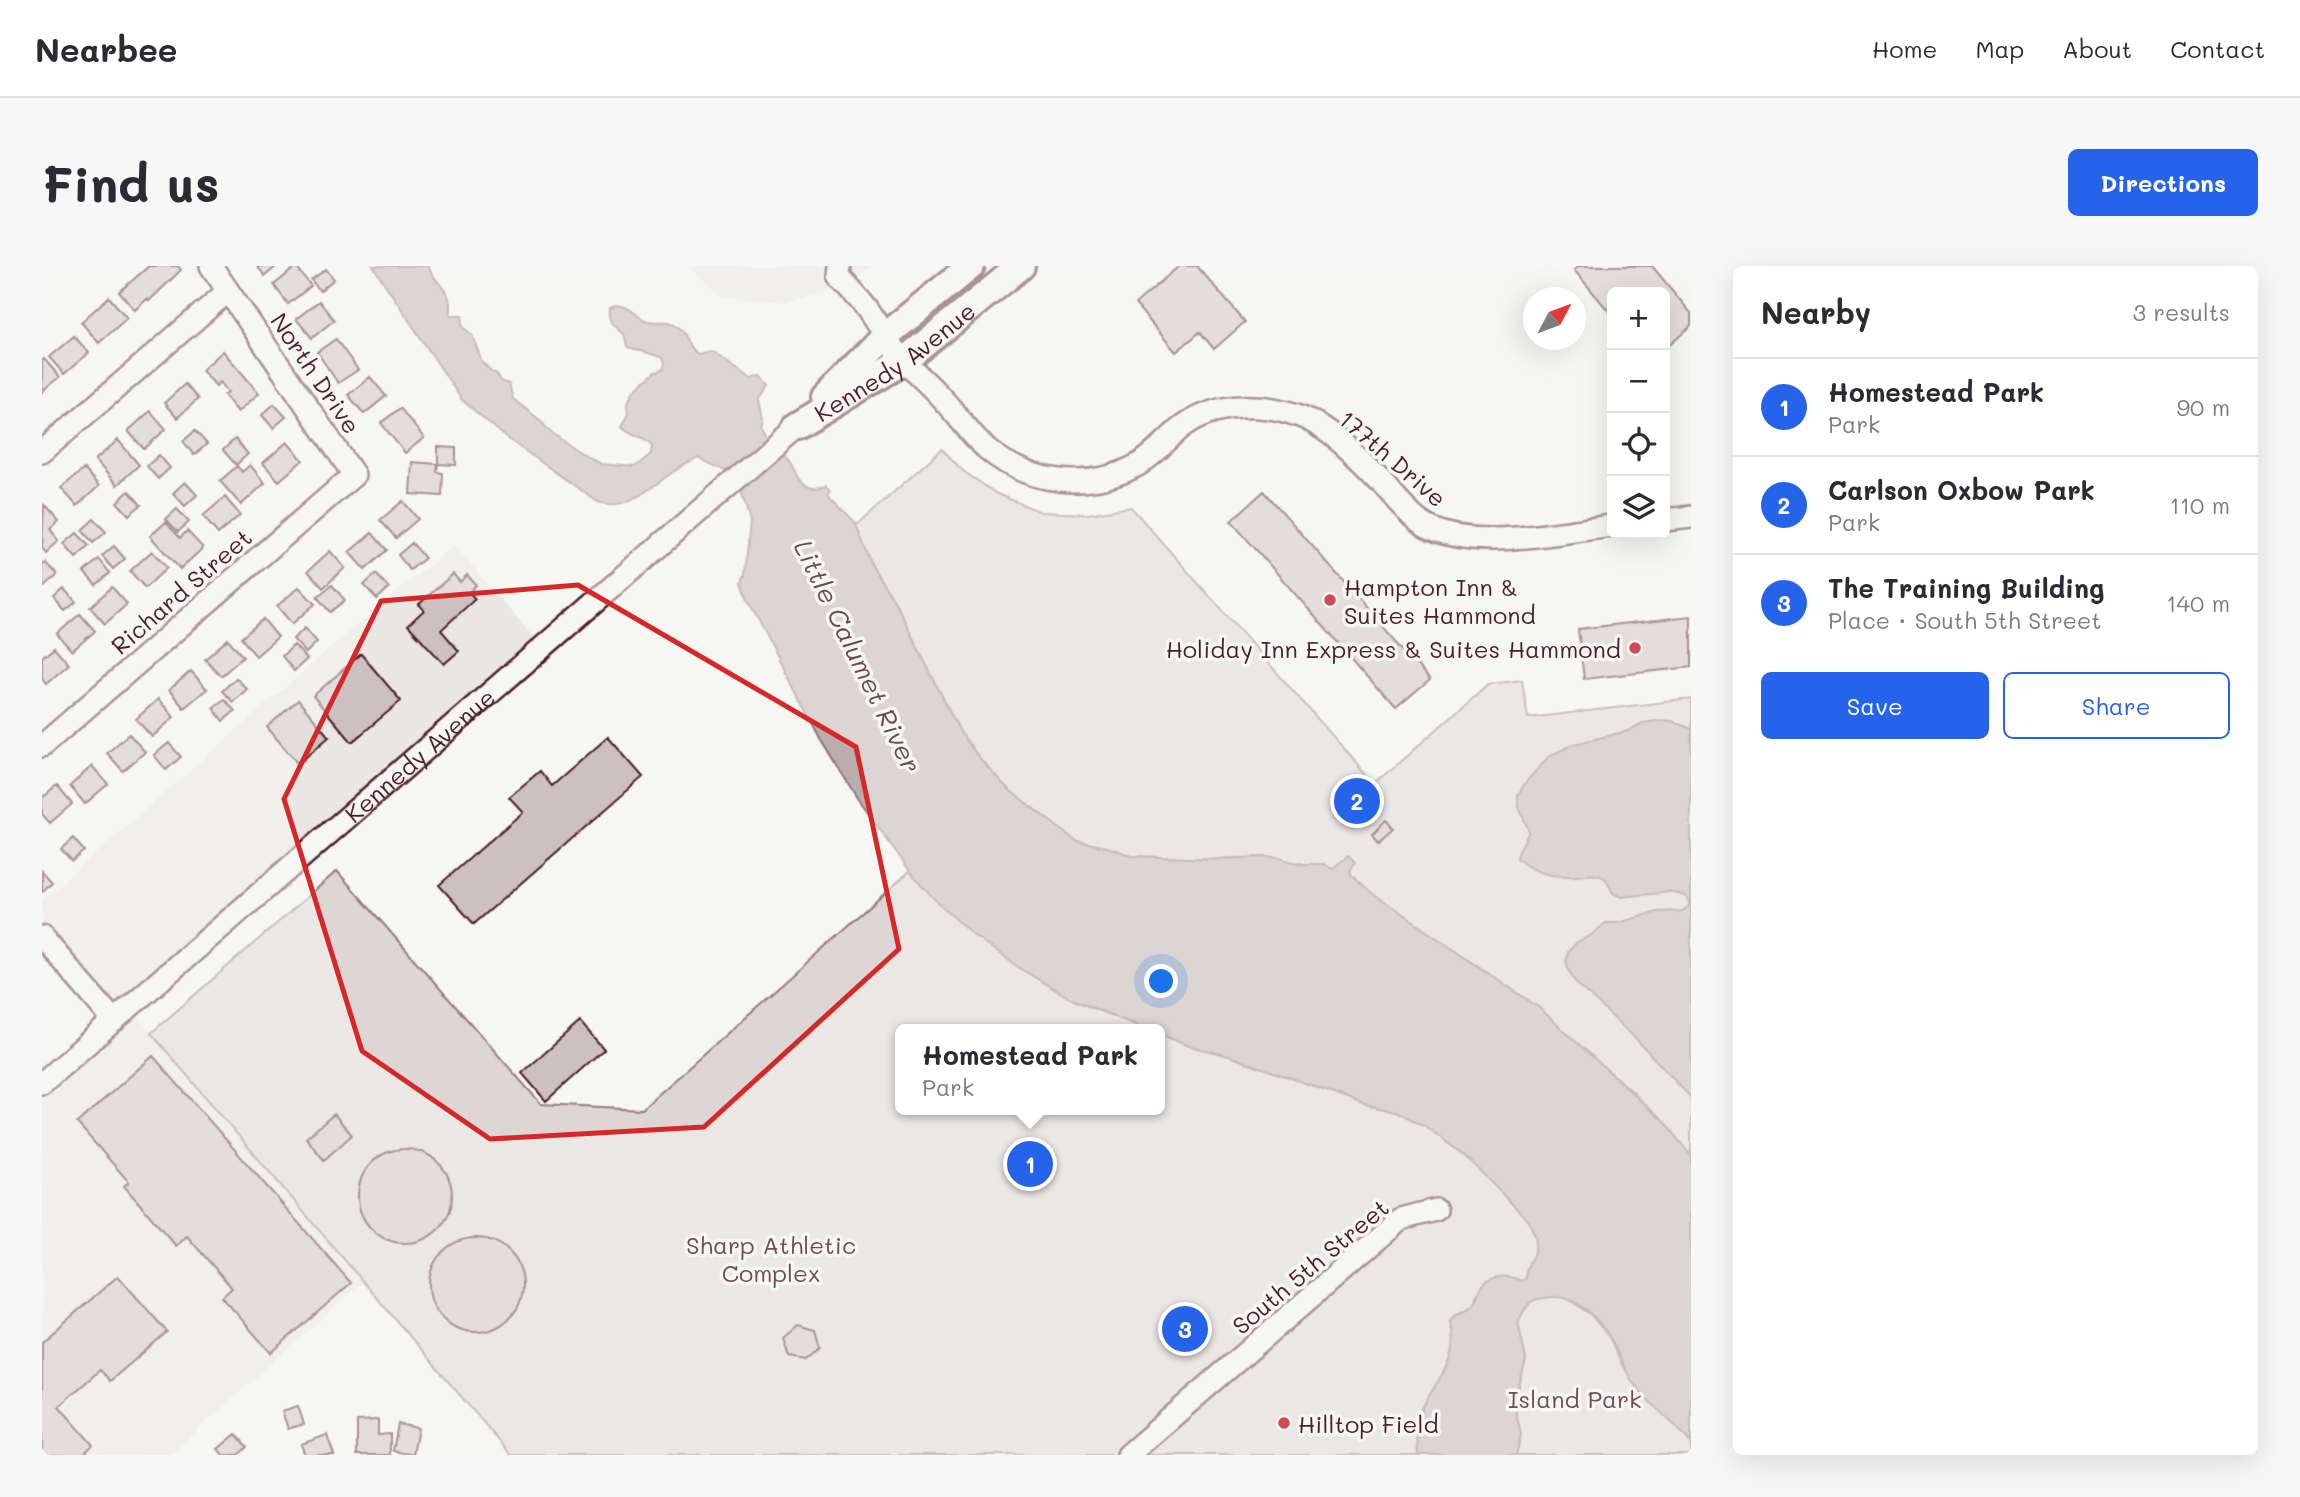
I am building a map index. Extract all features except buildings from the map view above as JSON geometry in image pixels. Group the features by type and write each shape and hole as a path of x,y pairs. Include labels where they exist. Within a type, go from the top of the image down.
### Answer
{"main road":[{"name":"Kennedy Avenue","path":"797,426 884,336 971,266"},
{"name":"Kennedy Avenue","path":"797,426 904,361 1021,266"}],"street":[{"name":"North Drive","path":"211,266 354,475"},
{"name":"177th Drive","path":"840,266 839,277 865,306 884,336 986,449 1014,466 1045,479 1092,480 1115,475 1139,465 1184,426 1205,414 1230,407 1249,406 1299,415 1334,436 1420,521 1443,534 1486,541 1607,527"},
{"path":"42,452 228,291"},
{"name":"Kennedy Avenue","path":"42,1083 797,426"},
{"name":"Richard Street","path":"42,746 354,475"},
{"path":"1670,519 1691,517"},
{"path":"42,937 114,1021"},
{"name":"South 5th Street","path":"1128,1455 1401,1219 1436,1210"}],"highlighted area":[{"path":"578,585 856,747 899,949 704,1127 490,1139 362,1051 284,799 381,601"}],"shaded area":[{"path":"688,266 873,266 841,289 786,302 723,296"},
{"path":"454,545 539,644 115,1015 42,930 42,900 352,629"},
{"path":"133,1011 363,1282 169,1455 42,1455 42,1089"}],"green space":[{"path":"942,449 963,471 997,494 1041,512 1088,514 1131,507 1375,784 1488,684 1522,680 1528,718 1691,699 1691,1155 1632,1091 1538,1007 1372,894 1351,875 1353,866 1337,865 1332,869 1266,857 1216,859 1132,856 1107,847 1077,841 1008,789 960,732 897,606 872,566 856,526"},
{"name":"Sharp Athletic Complex","path":"337,871 541,1104 642,1109 910,871 964,926 1026,972 1080,1003 1133,1024 895,1024 895,1115 1165,1115 1165,1036 1186,1045 1229,1056 1364,1105 1397,1111 1424,1125 1465,1156 1529,1221 1536,1238 1535,1251 1526,1270 1526,1278 1522,1281 1510,1277 1477,1294 1473,1306 1453,1316 1450,1321 1453,1334 1451,1354 1420,1414 1418,1455 511,1455 151,1033"},
{"name":"Island Park","path":"1564,1296 1591,1315 1609,1337 1623,1367 1691,1443 1691,1455 1516,1455 1521,1434 1516,1414 1517,1393 1526,1360 1518,1322 1527,1306 1535,1299"}],"water":[{"name":"Little Calumet River","path":"373,266 428,266 449,297 450,313 462,315 463,327 472,335 482,362 497,374 501,381 509,384 513,399 540,420 550,432 601,464 635,467 651,454 652,445 622,426 629,413 628,403 635,390 655,372 662,370 664,364 662,358 627,347 624,334 611,320 610,308 625,307 645,320 674,324 698,354 711,351 751,379 761,376 769,386 759,400 763,419 761,425 766,435 789,461 801,482 813,488 826,485 830,490 828,494 855,522 872,566 897,606 960,732 1008,789 1077,841 1107,847 1132,856 1216,859 1266,857 1280,858 1297,864 1324,864 1332,869 1348,856 1355,863 1350,871 1351,875 1372,894 1538,1007 1663,1121 1691,1155 1691,1443 1633,1383 1599,1322 1578,1304 1562,1297 1554,1297 1531,1302 1518,1322 1526,1360 1517,1393 1516,1414 1521,1434 1516,1455 1418,1455 1420,1414 1451,1354 1453,1344 1450,1321 1471,1307 1480,1288 1492,1278 1502,1276 1522,1281 1526,1279 1526,1270 1535,1251 1536,1238 1529,1221 1465,1156 1424,1125 1397,1111 1364,1105 1229,1056 1186,1045 1165,1036 1165,1024 1134,1024 1072,999 1021,969 972,934 934,899 910,871 857,798 821,739 748,600 742,582 750,522 741,490 724,470 698,458 631,500 609,504 598,502 508,439 462,400"},
{"path":"1661,720 1672,721 1691,729 1691,1098 1635,1038 1576,983 1566,960 1568,952 1577,942 1590,936 1606,923 1618,923 1657,912 1682,911 1690,902 1686,896 1670,892 1621,897 1613,893 1605,878 1601,876 1545,874 1517,859 1529,831 1518,805 1518,795 1549,756 1574,744"}],"place":[{"name":"Hampton Inn & Suites Hammond","path":"1330,600"},
{"name":"Holiday Inn Express & Suites Hammond","path":"1635,648"},
{"name":"Carlson Oxbow Park","path":"1357,801"},
{"name":"Homestead Park","path":"1030,1164"},
{"name":"The Training Building","path":"1185,1329"},
{"name":"Hilltop Field","path":"1284,1423"}]}
